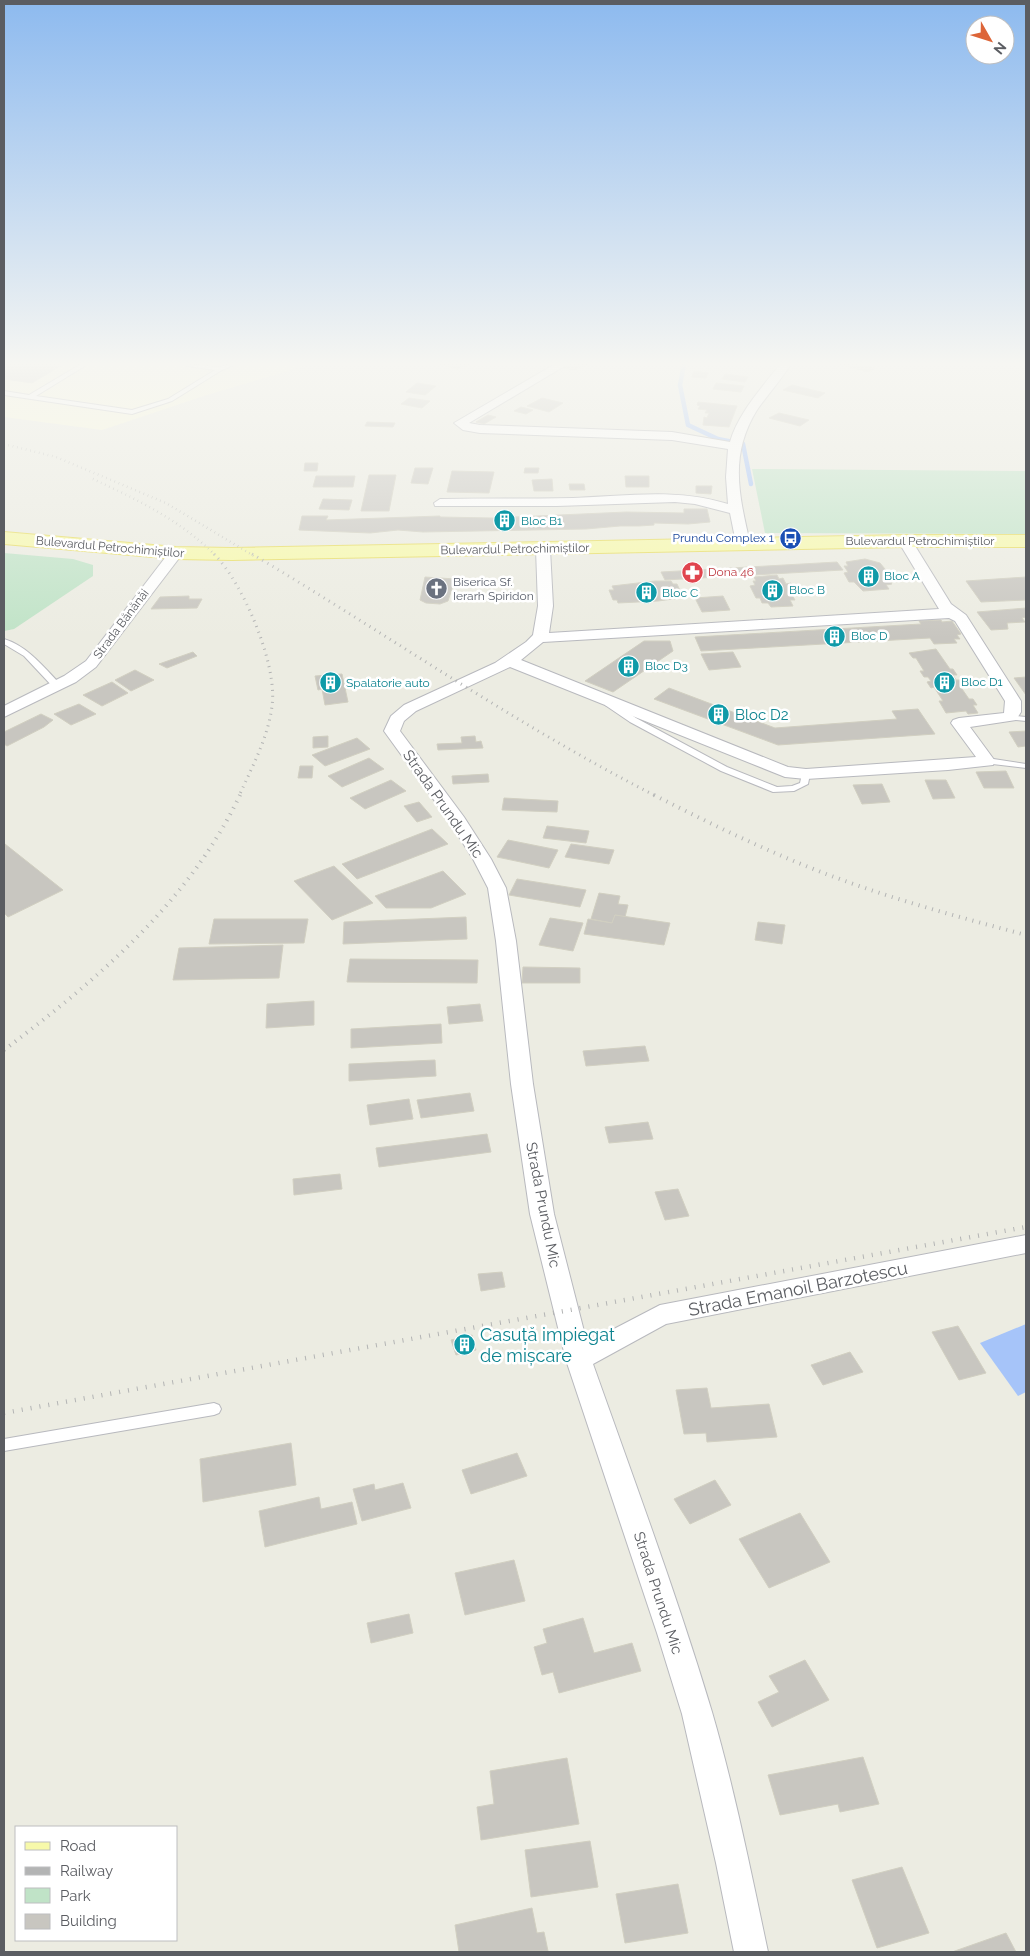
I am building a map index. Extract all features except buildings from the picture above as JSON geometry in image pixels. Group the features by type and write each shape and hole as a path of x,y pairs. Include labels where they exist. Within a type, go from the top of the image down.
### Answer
{"main road":[{"name":"Bulevardul Petrochimiștilor","path":"4,538 176,553 543,549 905,540 1026,541"}],"street":[{"path":"734,455 732,477 742,543"},
{"path":"440,502 575,502 661,496 703,501 737,511"},
{"path":"905,540 945,607 961,618 1012,701 1013,712 1010,717 958,723 987,760"},
{"path":"543,549 544,625 539,638 952,612"},
{"name":"Strada Bănănăi","path":"4,712 57,686 91,664 176,553"},
{"name":"Strada Prundu Mic","path":"539,638 509,661 410,708 397,719 392,731 455,817 482,859 497,888 506,941 522,1084 542,1214 579,1360 663,1606 697,1714 733,1863 751,1952"},
{"path":"509,661 785,772 806,774 948,765 987,760"},
{"name":"Strada Emanoil Barzotescu","path":"579,1360 660,1316 1026,1244"}],"lane":[{"path":"4,641 16,646 29,656 57,686"},
{"path":"1010,717 1026,719"},
{"path":"987,760 1026,766"},
{"path":"4,1445 214,1409"}],"green space":[{"path":"752,469 1026,471 1026,534 765,533"},
{"path":"4,553 73,559 93,565 93,576 14,629 4,631"}],"water":[{"path":"1026,1324 1026,1392 1018,1396 980,1343"}],"waterway":[{"path":"745,455 751,484"}],"railway":[{"path":"49,455 166,503 254,556"},
{"path":"93,479 158,512 203,543 214,554"},
{"path":"214,554 225,567 247,604 270,669 272,689 270,718 259,752 239,796"},
{"path":"252,554 502,709 656,796"},
{"path":"4,1050 73,996 138,936 195,870 219,834 240,795"},
{"path":"656,796 754,844 842,880 920,906 1026,935"},
{"path":"4,1413 1026,1227"}],"place":[{"name":"Bloc B1","path":"505,521"},
{"name":"Prundu Complex 1","path":"790,538"},
{"name":"Dona 46","path":"692,572"},
{"name":"Bloc A","path":"868,576"},
{"name":"Biserica Sf. Ierarh Spiridon","path":"437,589"},
{"name":"Bloc B","path":"773,590"},
{"name":"Bloc C","path":"646,593"},
{"name":"Bloc D","path":"835,636"},
{"name":"Bloc D3","path":"629,666"},
{"name":"Bloc D1","path":"945,682"},
{"name":"Spalatorie auto","path":"330,683"},
{"name":"Bloc D2","path":"719,715"},
{"name":"Casuță impiegat de mișcare","path":"464,1345"}]}
